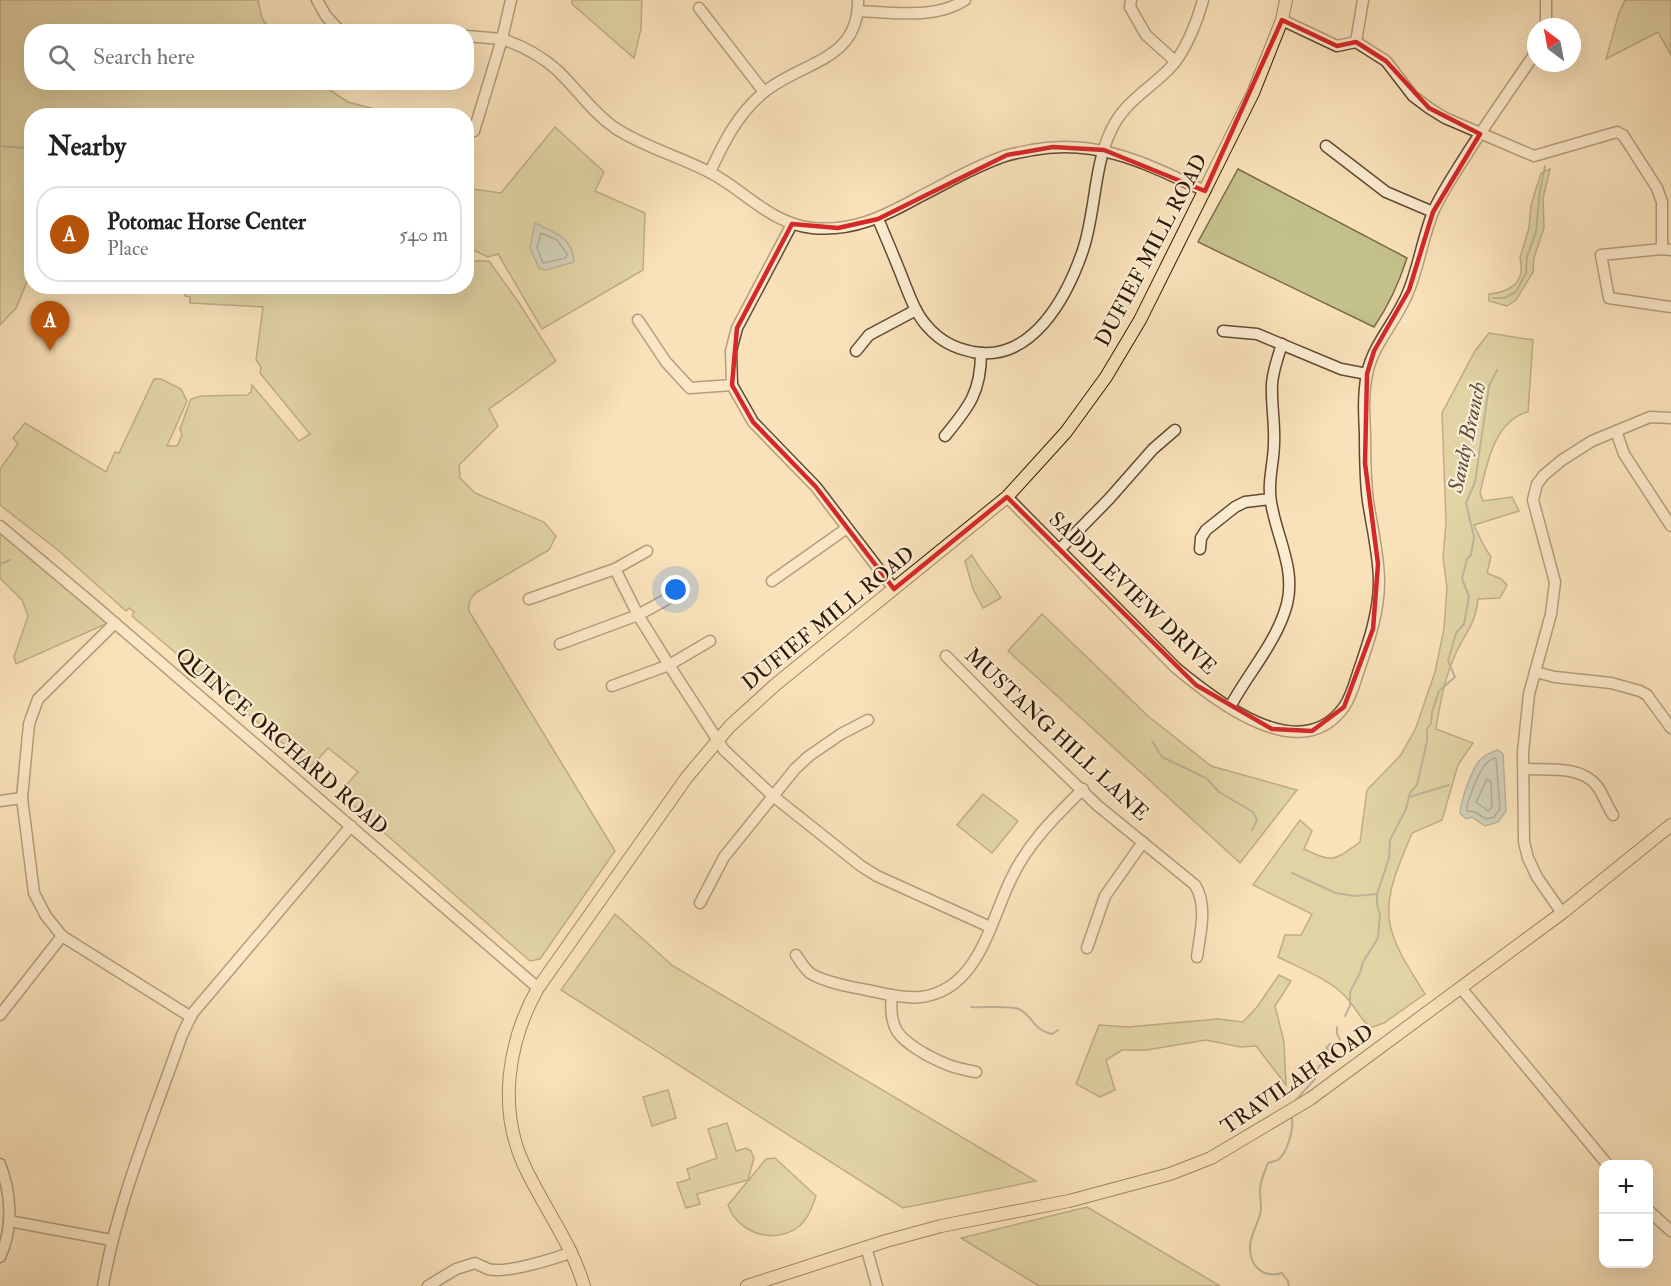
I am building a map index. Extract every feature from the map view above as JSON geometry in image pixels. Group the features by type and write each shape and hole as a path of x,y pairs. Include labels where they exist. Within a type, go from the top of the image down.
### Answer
{"main road":[{"name":"DUFIEF MILL ROAD","path":"584,1286 572,1252 523,1163 511,1120 510,1068 517,1032 538,988 635,848 717,740 775,684 1007,497 1066,432 1106,377 1140,321 1253,93 1282,20 1286,0"},
{"name":"TRAVILAH ROAD","path":"747,1286 866,1247 941,1226 1069,1201 1170,1174 1211,1158 1310,1099 1562,913 1671,825"}],"street":[{"path":"317,0 334,24"},
{"path":"474,131 512,0"},
{"path":"710,172 728,133 746,109 764,92 833,55 842,47 855,27 858,5 923,14 952,8 965,0"},
{"path":"1131,0 1130,7 1146,35 1175,61"},
{"path":"878,219 916,310 925,325 940,339 958,349 981,353 1004,351 1029,339 1046,321 1062,297 1083,249 1104,150 1119,114 1175,61 1197,22 1203,0"},
{"path":"1356,42 1363,0"},
{"path":"1546,0 1546,18"},
{"path":"699,8 764,92"},
{"path":"1282,20 1337,46 1356,42 1386,61 1413,96 1429,108 1445,118 1534,156 1617,132 1623,135 1657,188 1662,202 1666,250 1601,255 1609,298 1671,307"},
{"path":"474,37 502,39 523,46 557,70 593,109 614,127 641,143 710,172 762,210 792,224 812,228 856,226 878,219 977,167 1006,155 1053,147 1104,150 1139,160 1205,191"},
{"name":"SADDLEVIEW DRIVE","path":"1007,497 1176,668 1196,685 1230,707 1272,729 1301,734 1328,723 1344,707 1353,687 1373,629 1379,585 1365,463 1364,397 1367,374 1374,351 1409,290 1433,212 1448,182 1527,65"},
{"path":"1326,146 1386,192 1433,212"},
{"path":"792,224 736,328 731,351 732,385 753,422 816,487 894,589"},
{"path":"856,351 868,335 916,310"},
{"path":"638,320 666,362 690,388 732,385"},
{"path":"1223,331 1257,334 1341,369 1367,374"},
{"path":"1230,707 1243,682 1276,634 1287,603 1288,564 1275,524 1270,499 1270,479 1275,444 1272,386 1282,344"},
{"path":"945,436 964,412 978,386 981,374 981,353"},
{"path":"1562,913 1537,877 1524,843 1523,752 1529,694 1551,614 1555,582 1533,500 1537,484 1544,475 1562,460 1592,441 1650,417 1671,418"},
{"path":"1059,550 1109,499 1153,449 1175,430"},
{"path":"1616,431 1624,454 1671,526"},
{"path":"1200,549 1201,538 1206,530 1235,507 1245,502 1270,499"},
{"name":"QUINCE ORCHARD ROAD","path":"0,526 538,988"},
{"path":"772,581 847,528"},
{"path":"529,599 615,569 647,551"},
{"path":"615,569 638,615 717,740 772,796 858,864 877,876 990,927"},
{"path":"560,644 638,615 682,591"},
{"path":"115,623 38,699 29,724 22,798 34,893 46,916 62,936 191,1017"},
{"path":"612,686 669,665 710,641"},
{"name":"MUSTANG HILL LANE","path":"946,656 1097,805 1188,878 1199,892 1203,910 1197,957"},
{"path":"1534,672 1555,677 1611,683 1640,691 1647,696 1671,728"},
{"path":"700,903 724,857 795,769 809,756 841,734 868,720"},
{"path":"1524,769 1572,771 1589,779 1596,785 1613,815"},
{"path":"796,955 804,966 818,976 853,987 892,995 919,997 937,994 959,981 975,962 1012,877 1029,846 1083,789"},
{"path":"0,801 22,798"},
{"path":"103,1286 111,1240 141,1147 182,1035 191,1017 209,992 351,826"},
{"path":"1087,948 1105,896 1143,842"},
{"path":"0,1015 62,936"},
{"path":"1461,988 1604,1160"},
{"path":"892,995 890,1012 899,1036 908,1044 950,1068 976,1072"},
{"path":"0,1164 9,1198 7,1239 0,1257"},
{"path":"1652,1214 1671,1232"},
{"path":"9,1221 111,1240"},
{"path":"866,1247 877,1286"},
{"path":"428,1286 456,1269 475,1263 498,1270 528,1265 572,1252"}],"highlighted area":[{"path":"1282,20 1337,46 1356,42 1386,61 1429,108 1480,134 1433,212 1409,290 1374,351 1367,374 1365,463 1378,564 1373,629 1344,707 1312,731 1272,729 1196,685 1007,497 894,589 816,487 753,422 732,385 737,328 792,224 838,228 878,219 1007,155 1053,147 1104,150 1205,191"}],"shaded area":[{"path":"0,0 258,0 262,18 266,24 24,24 24,90 330,90 348,102 371,108 24,108 24,289 16,308 0,325"},
{"path":"572,0 642,0 641,29 634,58 572,4"},
{"path":"1625,0 1671,0 1671,55 1658,32 1606,59"},
{"path":"555,127 604,172 595,191 645,213 643,270 542,329 498,254 488,257 474,250 474,189 501,193"},
{"path":"1238,169 1407,258 1393,294 1374,327 1198,242"},
{"path":"1550,169 1543,198 1544,228 1534,258 1533,272 1516,300 1507,306 1489,301 1489,294 1504,291 1515,285 1521,274 1520,258 1529,228 1531,205 1541,173"},
{"path":"474,261 489,261 556,361 489,409 498,426 459,465 460,478 475,493 544,522 556,536 549,550 477,592 470,600 469,611 615,851 540,959 530,961 339,793 358,772 328,748 311,767 132,616 134,612 129,608 126,611 59,551 0,505 0,469 18,444 13,438 25,423 106,472 115,452 119,453 154,379 161,379 181,389 187,401 167,446 177,446 182,435 180,429 191,399 201,396 247,395 251,392 252,385 299,441 310,434 260,373 261,367 256,360 263,307 190,303 190,297 185,294 474,294"},
{"path":"1489,333 1533,340 1528,412 1507,424 1500,434 1489,457 1480,493 1483,501 1512,497 1519,511 1474,525 1491,557 1487,573 1501,579 1507,585 1500,598 1478,599 1473,622 1449,670 1441,699 1436,729 1473,743 1458,765 1442,820 1412,833 1397,869 1390,894 1389,920 1392,932 1402,956 1425,994 1384,1023 1370,1028 1338,989 1278,957 1285,935 1301,935 1312,914 1253,885 1300,820 1312,831 1304,849 1321,857 1334,858 1360,842 1367,790 1400,756 1415,730 1435,672 1444,629 1447,588 1443,558 1446,523 1442,413 1475,351"},
{"path":"0,526 118,625 103,625 16,664 14,657 28,616 22,600 0,578"},
{"path":"972,555 1001,598 983,608 973,589 965,561"},
{"path":"1042,614 1148,716 1211,766 1297,790 1240,863 1008,651"},
{"path":"983,794 1018,821 992,853 957,825"},
{"path":"615,914 673,966 1036,1181 903,1208 561,990"},
{"path":"1279,975 1291,981 1275,1006 1284,1042 1286,1085 1256,1046 1240,1047 1206,1040 1147,1050 1122,1050 1106,1060 1115,1090 1100,1097 1076,1084 1099,1025 1128,1027 1218,1019 1243,1022 1257,1007"},
{"path":"668,1090 676,1118 652,1126 643,1097"},
{"path":"727,1123 736,1151 746,1148 751,1151 754,1158 748,1180 697,1194 700,1204 686,1208 677,1183 690,1179 687,1169 717,1158 708,1129"},
{"path":"775,1158 816,1196 801,1225 787,1233 767,1235 747,1229 739,1222 728,1205 766,1159"},
{"path":"1087,1207 1220,1286 1039,1286 961,1238"}],"water":[{"path":"535,223 566,241 573,254 574,262 546,270 539,268 530,248"},
{"path":"1498,750 1503,754 1506,811 1498,822 1485,826 1472,817 1466,819 1460,813 1474,769 1481,759"}],"waterway":[{"path":"0,146 24,148"},
{"path":"1493,298 1504,298 1516,292 1526,273 1527,257 1536,232 1545,166"},
{"name":"Sandy Branch","path":"1345,1016 1350,1006 1350,992 1363,962 1378,938 1380,915 1377,894 1389,858 1390,840 1406,809 1410,793 1417,785 1427,741 1427,729 1431,723 1439,691 1455,677 1448,661 1456,633 1464,624 1469,596 1462,579 1467,559 1471,555 1474,537 1466,503 1475,482 1489,386 1497,370"},
{"path":"0,564 10,560"},
{"path":"1152,741 1162,757 1206,778 1219,792 1253,812 1257,820 1252,830"},
{"path":"1409,797 1449,785"},
{"path":"1292,873 1336,893 1354,896 1377,894"},
{"path":"971,1007 1019,1009 1046,1032 1052,1034 1058,1030"},
{"name":"Sandy Branch","path":"1295,1101 1315,1079 1319,1066 1332,1057 1326,1048 1330,1044 1337,1044 1340,1040 1337,1027"},
{"name":"Sandy Branch","path":"1289,1286 1282,1273 1268,1274 1258,1269 1252,1259 1250,1245 1261,1209 1260,1187 1263,1176 1268,1163 1278,1160 1287,1147 1292,1118"}],"place":[{"name":"Potomac Horse Center","path":"50,351"}]}
